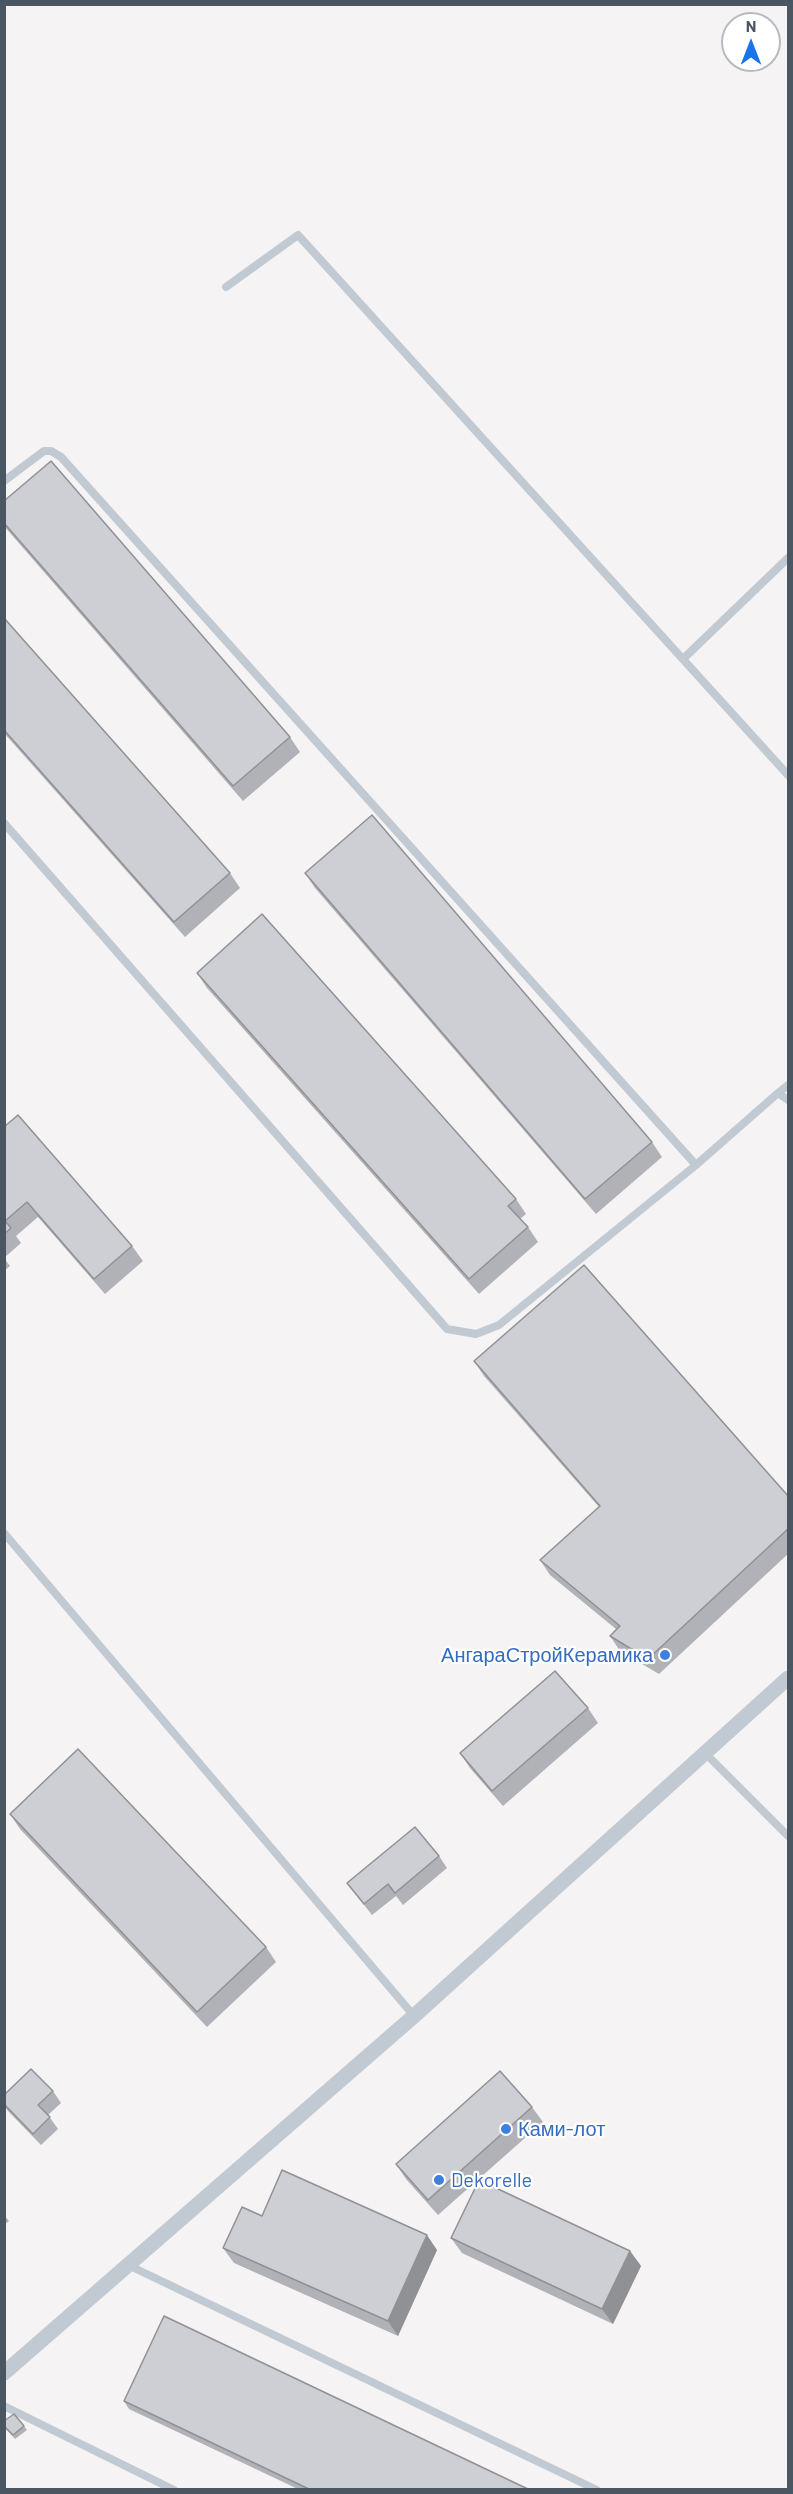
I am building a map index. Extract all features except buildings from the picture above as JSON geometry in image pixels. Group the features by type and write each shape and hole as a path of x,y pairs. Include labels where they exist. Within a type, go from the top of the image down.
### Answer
{"street":[{"path":"4,2373 414,2016 704,1752 789,1678"}],"lane":[{"path":"226,287 298,235 789,775"},
{"path":"4,481 44,451 51,451 60,456 696,1165"},
{"path":"683,659 789,558"},
{"path":"4,823 447,1329 476,1334 499,1325 696,1165 789,1084"},
{"path":"778,1093 789,1100"},
{"path":"4,1533 414,2016"},
{"path":"704,1752 789,1836"},
{"path":"128,2265 597,2490"},
{"path":"4,2406 174,2490"}],"place":[{"name":"АнгараСтройКерамика","path":"665,1655"},
{"name":"Ками-лот","path":"506,2129"},
{"name":"Dekorelle","path":"439,2180"}]}
